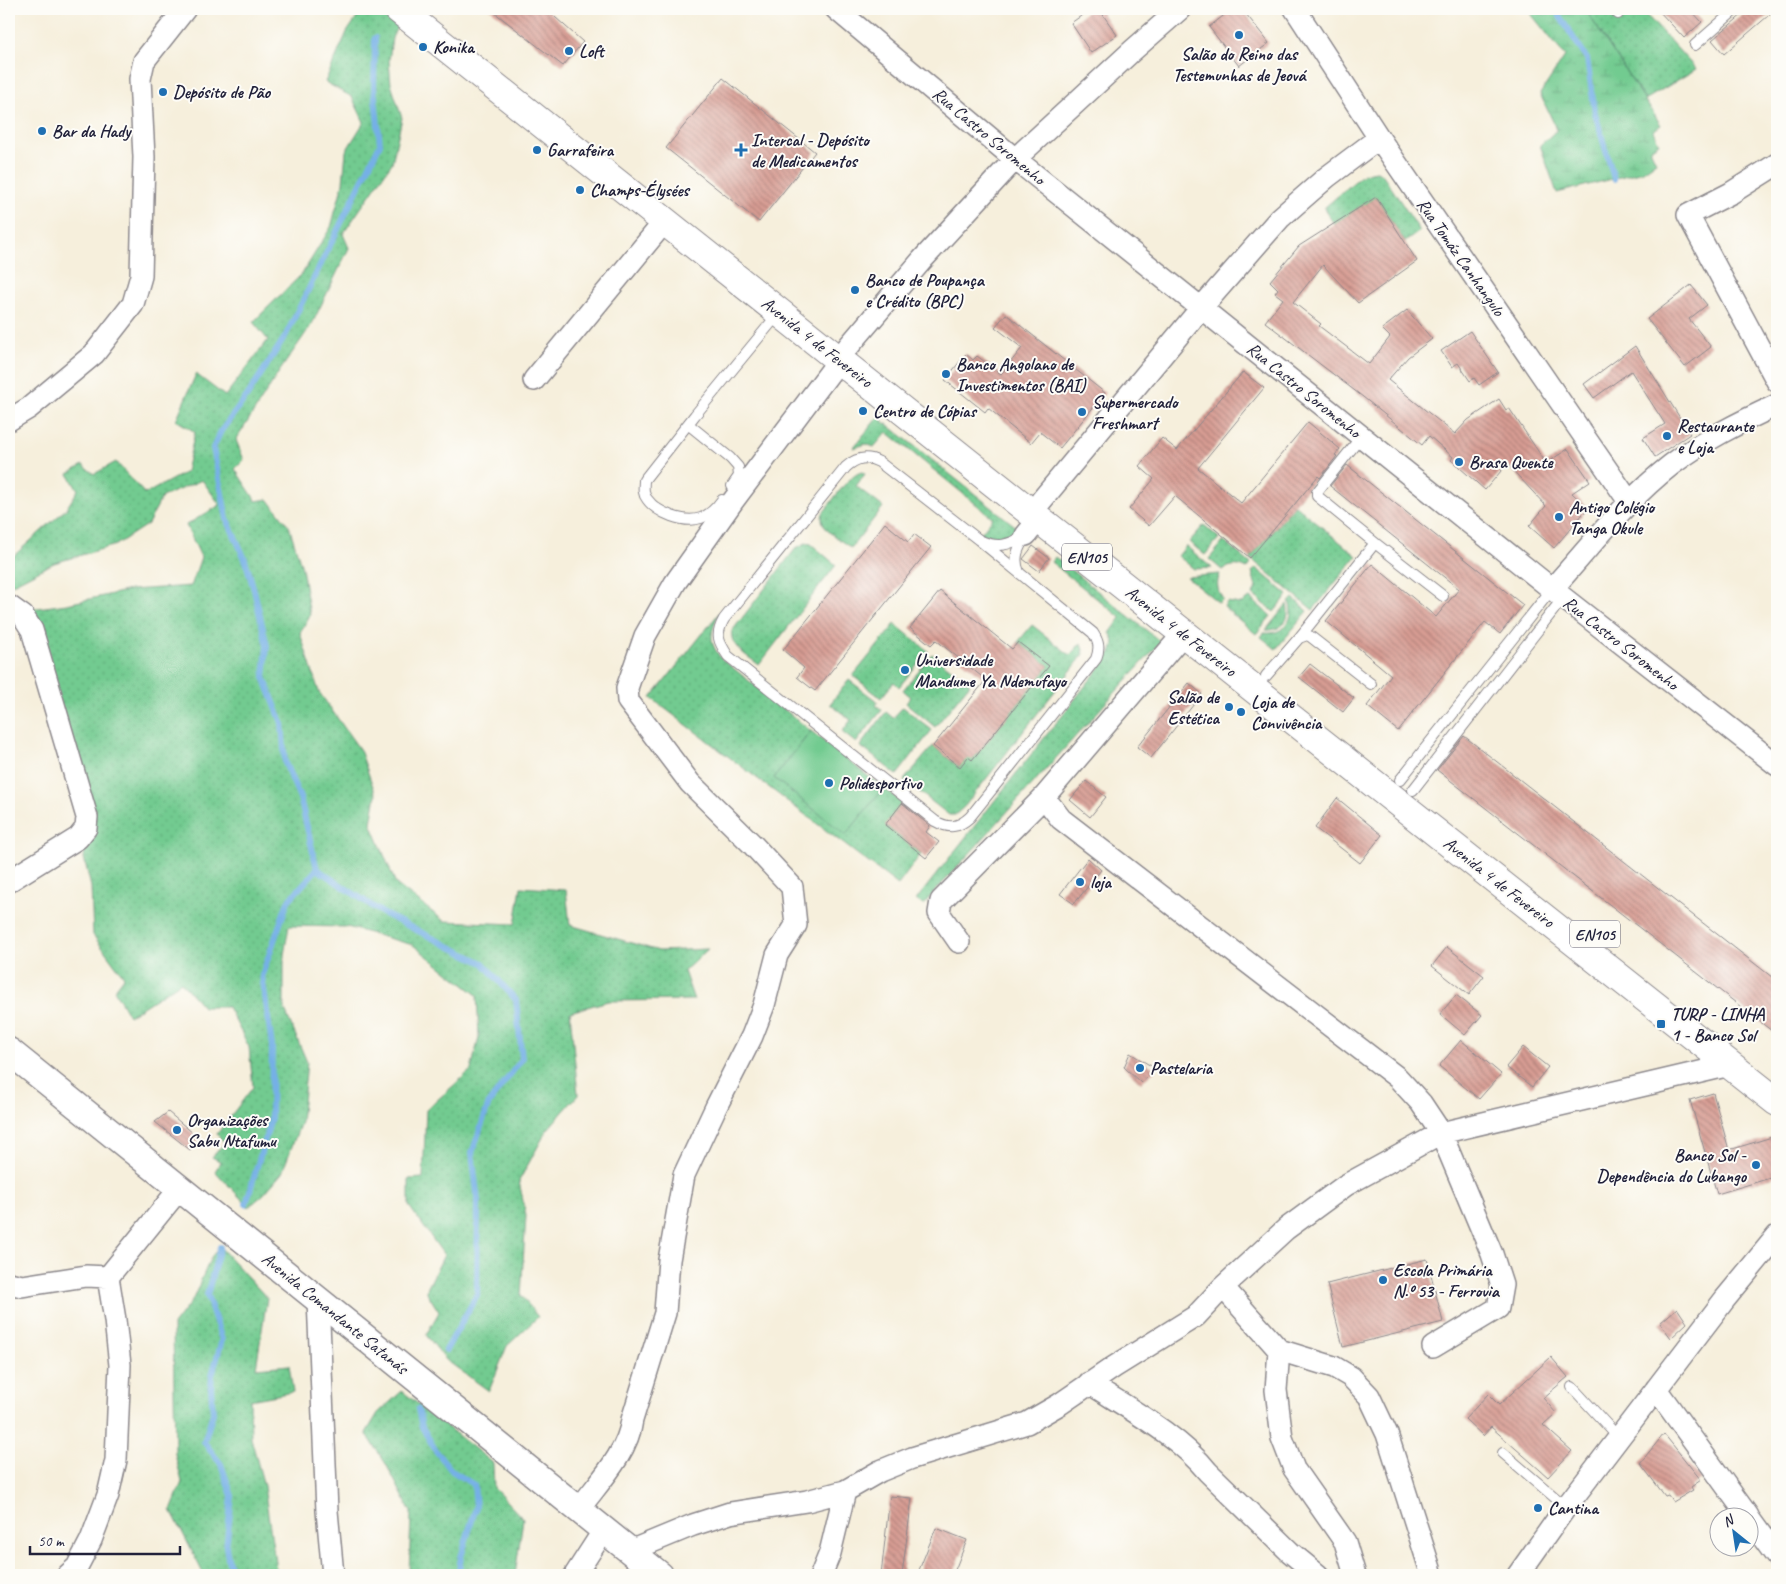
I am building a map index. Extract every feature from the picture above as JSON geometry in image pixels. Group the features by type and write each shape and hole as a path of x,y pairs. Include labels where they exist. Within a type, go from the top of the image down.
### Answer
{"main road":[{"name":"Avenida 4 de Fevereiro","path":"398,9 780,312 844,353"},
{"name":"Avenida 4 de Fevereiro","path":"422,9 844,353 1035,518 1184,633 1777,1102"},
{"name":"Avenida 4 de Fevereiro","path":"1035,518 1266,676 1777,1078"}],"street":[{"path":"9,420 29,408 94,354 133,304 142,276 144,157 140,79 144,61 185,9"},
{"path":"579,1509 624,1448 631,1430 632,1420 665,1312 669,1260 684,1175 716,1106 752,1036 764,1005 777,955 796,925 792,887 753,845 690,783 628,701 627,688 645,636 675,583 733,501 844,353 922,260 1015,159 1180,9"},
{"name":"Rua Tomáz Canhangulo","path":"1295,9 1379,138 1630,503"},
{"name":"Rua Castro Soromenho","path":"849,13 1015,159 1361,437 1777,765"},
{"path":"1035,518 1202,308 1280,218 1327,177 1379,138"},
{"path":"1777,164 1688,215 1777,381"},
{"path":"534,380 665,221"},
{"path":"1558,593 1630,503 1671,465 1733,425 1777,405"},
{"path":"9,606 23,616 32,630 86,817 86,828 78,838 9,881"},
{"path":"959,942 939,914 941,901 1044,797 1184,633"},
{"path":"1044,797 1061,819 1398,1078 1421,1103 1441,1133 1492,1254 1502,1285 1498,1308 1433,1347"},
{"name":"Avenida Comandante Satanás","path":"9,1050 660,1575"},
{"path":"630,1551 693,1525 730,1514 806,1501 845,1491 880,1471 912,1458 1027,1423 1060,1404 1089,1383 1196,1316 1223,1287 1286,1229 1346,1185 1441,1133 1730,1065"},
{"path":"68,1575 77,1567 91,1540 108,1495 116,1460 120,1365 108,1277 180,1188"},
{"path":"1518,1575 1566,1507 1724,1298 1777,1236"},
{"path":"9,1283 22,1286 86,1276 108,1277"},
{"path":"1223,1287 1278,1350 1334,1367 1351,1377 1370,1396 1387,1434 1432,1575"},
{"path":"318,1299 327,1511 333,1575"},
{"path":"1278,1350 1276,1390 1282,1438 1294,1469 1345,1542 1355,1575"},
{"path":"1089,1383 1162,1431 1199,1461 1290,1552 1318,1575"},
{"path":"1656,1388 1740,1506"},
{"path":"821,1575 830,1553 845,1491"},
{"path":"575,1575 604,1530"},
{"path":"1758,1531 1777,1557"}],"lane":[{"path":"1696,45 1736,9"},
{"path":"688,424 730,458 738,467 739,476 716,508 701,518 687,520 668,515 647,499 643,490 644,480 688,424 780,312"},
{"path":"1361,437 1317,492 1317,496 1443,596"},
{"path":"872,458 879,462 979,540 1093,633 1098,641 1099,651 1096,659 970,818 963,824 953,828 944,826 935,820 728,656 719,638 718,629 724,618 853,460 872,458"},
{"path":"979,540 990,545 1014,542 1035,518"},
{"path":"1019,572 1015,558 1035,518"},
{"path":"1266,676 1375,543"},
{"path":"1406,785 1558,593"},
{"path":"1406,785 1558,593"},
{"path":"1299,638 1311,637 1371,684"},
{"path":"1572,1387 1619,1438"},
{"path":"1503,1454 1566,1507"}],"green space":[{"path":"363,9 379,9 399,23 392,38 389,61 391,84 402,118 392,163 343,234 349,248 312,324 236,440 244,460 235,469 256,501 268,499 289,526 302,568 310,615 300,633 319,692 360,750 376,795 371,823 396,884 444,921 515,924 521,887 566,890 570,925 659,951 708,949 684,971 694,1000 608,1001 570,1012 578,1095 547,1130 519,1181 526,1216 521,1295 538,1317 507,1346 489,1391 446,1360 426,1335 439,1312 426,1291 444,1255 409,1206 409,1179 423,1178 426,1110 471,1070 479,1037 477,995 413,945 347,927 289,926 284,955 284,1008 307,1062 301,1122 282,1173 264,1194 249,1207 215,1171 221,1162 212,1157 225,1143 217,1134 253,1087 249,1047 228,1007 203,1007 181,982 129,1016 114,990 124,977 93,935 91,887 84,858 86,828 30,609 67,604 130,590 191,586 201,557 186,525 220,505 202,480 162,497 148,524 116,545 54,563 9,586 9,560 66,509 78,490 68,474 83,465 94,474 116,462 145,494 186,472 195,432 176,420 196,374 225,396 268,340 253,322 302,274 331,227 343,183 346,151 364,122 352,97 325,82 347,32"},
{"path":"1527,9 1585,9 1661,125 1653,131 1659,143 1650,149 1656,162 1643,171 1557,193 1540,145 1557,130 1540,94 1565,56"},
{"path":"1585,9 1641,9 1696,69 1645,100"},
{"path":"1377,171 1383,175 1420,231 1405,242 1376,197 1334,224 1324,208 1362,175"},
{"path":"878,417 1019,529 1001,536 980,534 993,518 887,432 874,447 866,444 853,448"},
{"path":"862,472 865,474 856,486 883,507 851,548 826,529 822,519 823,513 851,478"},
{"path":"1295,505 1357,556 1313,610 1250,558"},
{"path":"1204,525 1219,538 1205,555 1189,542"},
{"path":"1224,541 1251,564 1247,569 1241,566 1234,566 1222,570 1209,559"},
{"path":"806,543 811,544 836,565 759,665 736,646 733,642 732,631 796,548"},
{"path":"1186,546 1212,568 1194,569 1178,556"},
{"path":"1055,557 1161,642 923,905 916,900 1105,661 1113,647 1114,641 1110,633 1121,618 1051,562"},
{"path":"1256,568 1288,595 1274,612 1253,595 1256,587 1252,572"},
{"path":"1220,574 1218,587 1223,599 1219,603 1187,577"},
{"path":"1250,598 1271,616 1256,634 1224,607 1227,602 1240,604"},
{"path":"1293,598 1308,611 1276,649 1261,637 1264,633 1277,632 1286,625 1291,615 1289,602"},
{"path":"1287,604 1288,615 1284,623 1277,629 1266,630"},
{"path":"719,613 712,632 712,642 717,653 811,731 774,778 846,834 883,788 903,803 885,825 921,854 898,885 651,698"},
{"path":"895,624 928,651 899,687 894,682 881,698 853,676"},
{"path":"1032,625 1070,655 1081,643 1084,654 965,806 955,815 949,815 904,780 933,746 959,767 968,757 972,760 1049,666 1018,642"},
{"path":"932,654 970,684 935,727 906,703 911,697 903,690"},
{"path":"849,680 878,702 876,705 882,710 856,743 842,732 851,720 830,704"},
{"path":"903,707 932,730 897,775 860,746 886,712 893,718"},
{"name":"Polidesportivo","path":"811,731 883,788 846,835 774,778"},
{"path":"220,1247 267,1298 256,1368 289,1365 293,1392 250,1400 251,1438 264,1486 277,1575 204,1575 171,1510 182,1482 175,1454 173,1325 193,1299 211,1257"},
{"path":"402,1391 493,1463 494,1488 523,1519 515,1575 409,1575 411,1512 386,1464 366,1433 378,1413"}],"building":[{"path":"490,9 546,9 583,42 563,66"},
{"path":"1091,9 1099,9 1117,35 1091,53 1071,23"},
{"name":"Salão do Reino das Testemunhas de Jeová","path":"1232,9 1242,9 1269,43 1239,66 1209,27"},
{"path":"1657,9 1690,9 1702,22 1684,38"},
{"path":"1749,9 1776,9 1724,54 1712,40"},
{"name":"Intercal - Depósito de Medicamentos","path":"723,78 815,152 759,222 666,148"},
{"path":"1376,197 1417,261 1358,303 1323,265 1293,302 1321,324 1319,326 1369,364 1390,337 1382,329 1407,310 1432,339 1408,357 1388,380 1455,434 1468,420 1499,399 1506,410 1509,408 1546,463 1568,449 1590,481 1572,493 1588,508 1554,548 1529,526 1546,506 1507,464 1485,490 1451,460 1453,457 1429,436 1422,445 1265,322 1283,299 1275,293 1278,289 1270,281 1299,246"},
{"path":"1691,285 1707,305 1689,319 1711,347 1685,367 1647,319"},
{"path":"1006,314 1105,393 1060,448 1040,432 1031,443 988,408 985,412 945,380 966,354 973,360 977,356 1001,374 1022,348 995,327"},
{"path":"1470,331 1498,372 1479,385 1474,378 1470,381 1458,363 1452,367 1441,351"},
{"path":"1635,346 1690,434 1655,457 1643,438 1665,424 1631,371 1594,398 1584,384"},
{"path":"1243,372 1264,388 1198,468 1241,503 1308,422 1340,449 1335,455 1337,456 1320,478 1318,476 1250,558 1175,496 1149,526 1129,509 1154,479 1139,466 1162,438 1177,450"},
{"path":"1347,465 1523,605 1500,634 1485,622 1398,731 1367,706 1391,675 1326,621 1372,564 1436,617 1459,589 1330,486"},
{"path":"885,523 908,542 914,534 931,547 815,691 797,677 804,668 783,650"},
{"path":"1033,546 1049,558 1039,571 1023,559"},
{"path":"940,591 1012,649 1018,642 1049,666 972,760 968,757 960,767 933,746 986,680 936,640 931,645 910,628"},
{"path":"1310,664 1354,698 1343,712 1299,677"},
{"path":"1189,683 1202,694 1151,758 1137,747"},
{"path":"1464,736 1777,981 1777,1035 1437,770"},
{"path":"1086,781 1106,797 1090,817 1070,800"},
{"path":"1337,798 1382,835 1360,863 1315,828"},
{"path":"902,803 930,826 926,832 939,842 926,858 885,825"},
{"name":"loja","path":"1088,858 1101,870 1074,904 1060,894"},
{"path":"1447,947 1484,976 1469,995 1432,966"},
{"path":"1456,995 1482,1015 1465,1035 1440,1014"},
{"path":"1461,1040 1501,1074 1479,1099 1439,1066"},
{"path":"1523,1047 1548,1067 1532,1087 1506,1067"},
{"name":"Pastelaria","path":"1130,1053 1156,1069 1141,1083 1124,1067"},
{"path":"1713,1093 1729,1150 1772,1137 1777,1155 1777,1176 1717,1194 1690,1100"},
{"name":"Organizações Sabu Ntafumu","path":"168,1112 200,1139 190,1150 155,1122"},
{"path":"1427,1259 1443,1322 1343,1347 1327,1284"},
{"path":"1677,1308 1687,1323 1671,1338 1660,1323"},
{"path":"1551,1357 1568,1377 1543,1398 1556,1413 1543,1425 1572,1451 1548,1477 1491,1427 1483,1436 1465,1419 1488,1394 1499,1405"},
{"path":"1664,1434 1701,1480 1691,1487 1693,1490 1673,1502 1668,1495 1665,1496 1640,1463"},
{"path":"890,1496 912,1498 902,1575 881,1575"},
{"path":"936,1528 967,1540 953,1575 917,1575"}],"waterway":[{"path":"1555,9 1587,59 1595,113 1614,179"},
{"path":"375,38 374,88 380,144 285,337 247,396 221,431 213,448 227,519 245,559 254,590 267,646 264,677 282,723 285,763 300,798 317,869 384,914 483,963 516,1000 522,1059 489,1103 472,1153 478,1201 477,1295 446,1350"},
{"path":"246,1204 271,1119 272,1046 262,975 288,901 317,869"},
{"path":"220,1247 207,1295 222,1340 212,1375 213,1413 204,1442 221,1464 232,1496 226,1547 231,1575"},
{"path":"418,1409 422,1427 436,1451 452,1471 474,1485 476,1507 461,1557 458,1575"}],"place":[{"name":"Salão do Reino das Testemunhas de Jeová","path":"1239,35"},
{"name":"Konika","path":"423,47"},
{"name":"Loft","path":"569,51"},
{"name":"Depósito de Pão","path":"163,92"},
{"name":"Bar da Hady","path":"42,131"},
{"name":"Garrafeira","path":"537,150"},
{"name":"Intercal - Depósito de Medicamentos","path":"741,150"},
{"name":"Champs-Élysées","path":"580,190"},
{"name":"Banco de Poupança e Crédito (BPC)","path":"855,290"},
{"name":"Banco Angolano de Investimentos (BAI)","path":"946,374"},
{"name":"Centro de Cópias","path":"863,411"},
{"name":"Supermercado Freshmart","path":"1082,412"},
{"name":"Restaurante e Loja","path":"1667,436"},
{"name":"Brasa Quente","path":"1459,462"},
{"name":"Antigo Colégio Tanga Okule","path":"1559,517"},
{"name":"Universidade Mandume Ya Ndemufayo","path":"905,670"},
{"name":"Salão de Estética","path":"1229,707"},
{"name":"Loja de Convivência","path":"1241,712"},
{"name":"Polidesportivo","path":"829,783"},
{"name":"loja","path":"1080,882"},
{"name":"TURP - LINHA 1 - Banco Sol","path":"1661,1024"},
{"name":"Pastelaria","path":"1140,1068"},
{"name":"Organizações Sabu Ntafumu","path":"177,1130"},
{"name":"Banco Sol - Dependência do Lubango","path":"1756,1165"},
{"name":"Escola Primária N.º 53 - Ferrovia","path":"1383,1280"},
{"name":"Cantina","path":"1538,1508"}]}
